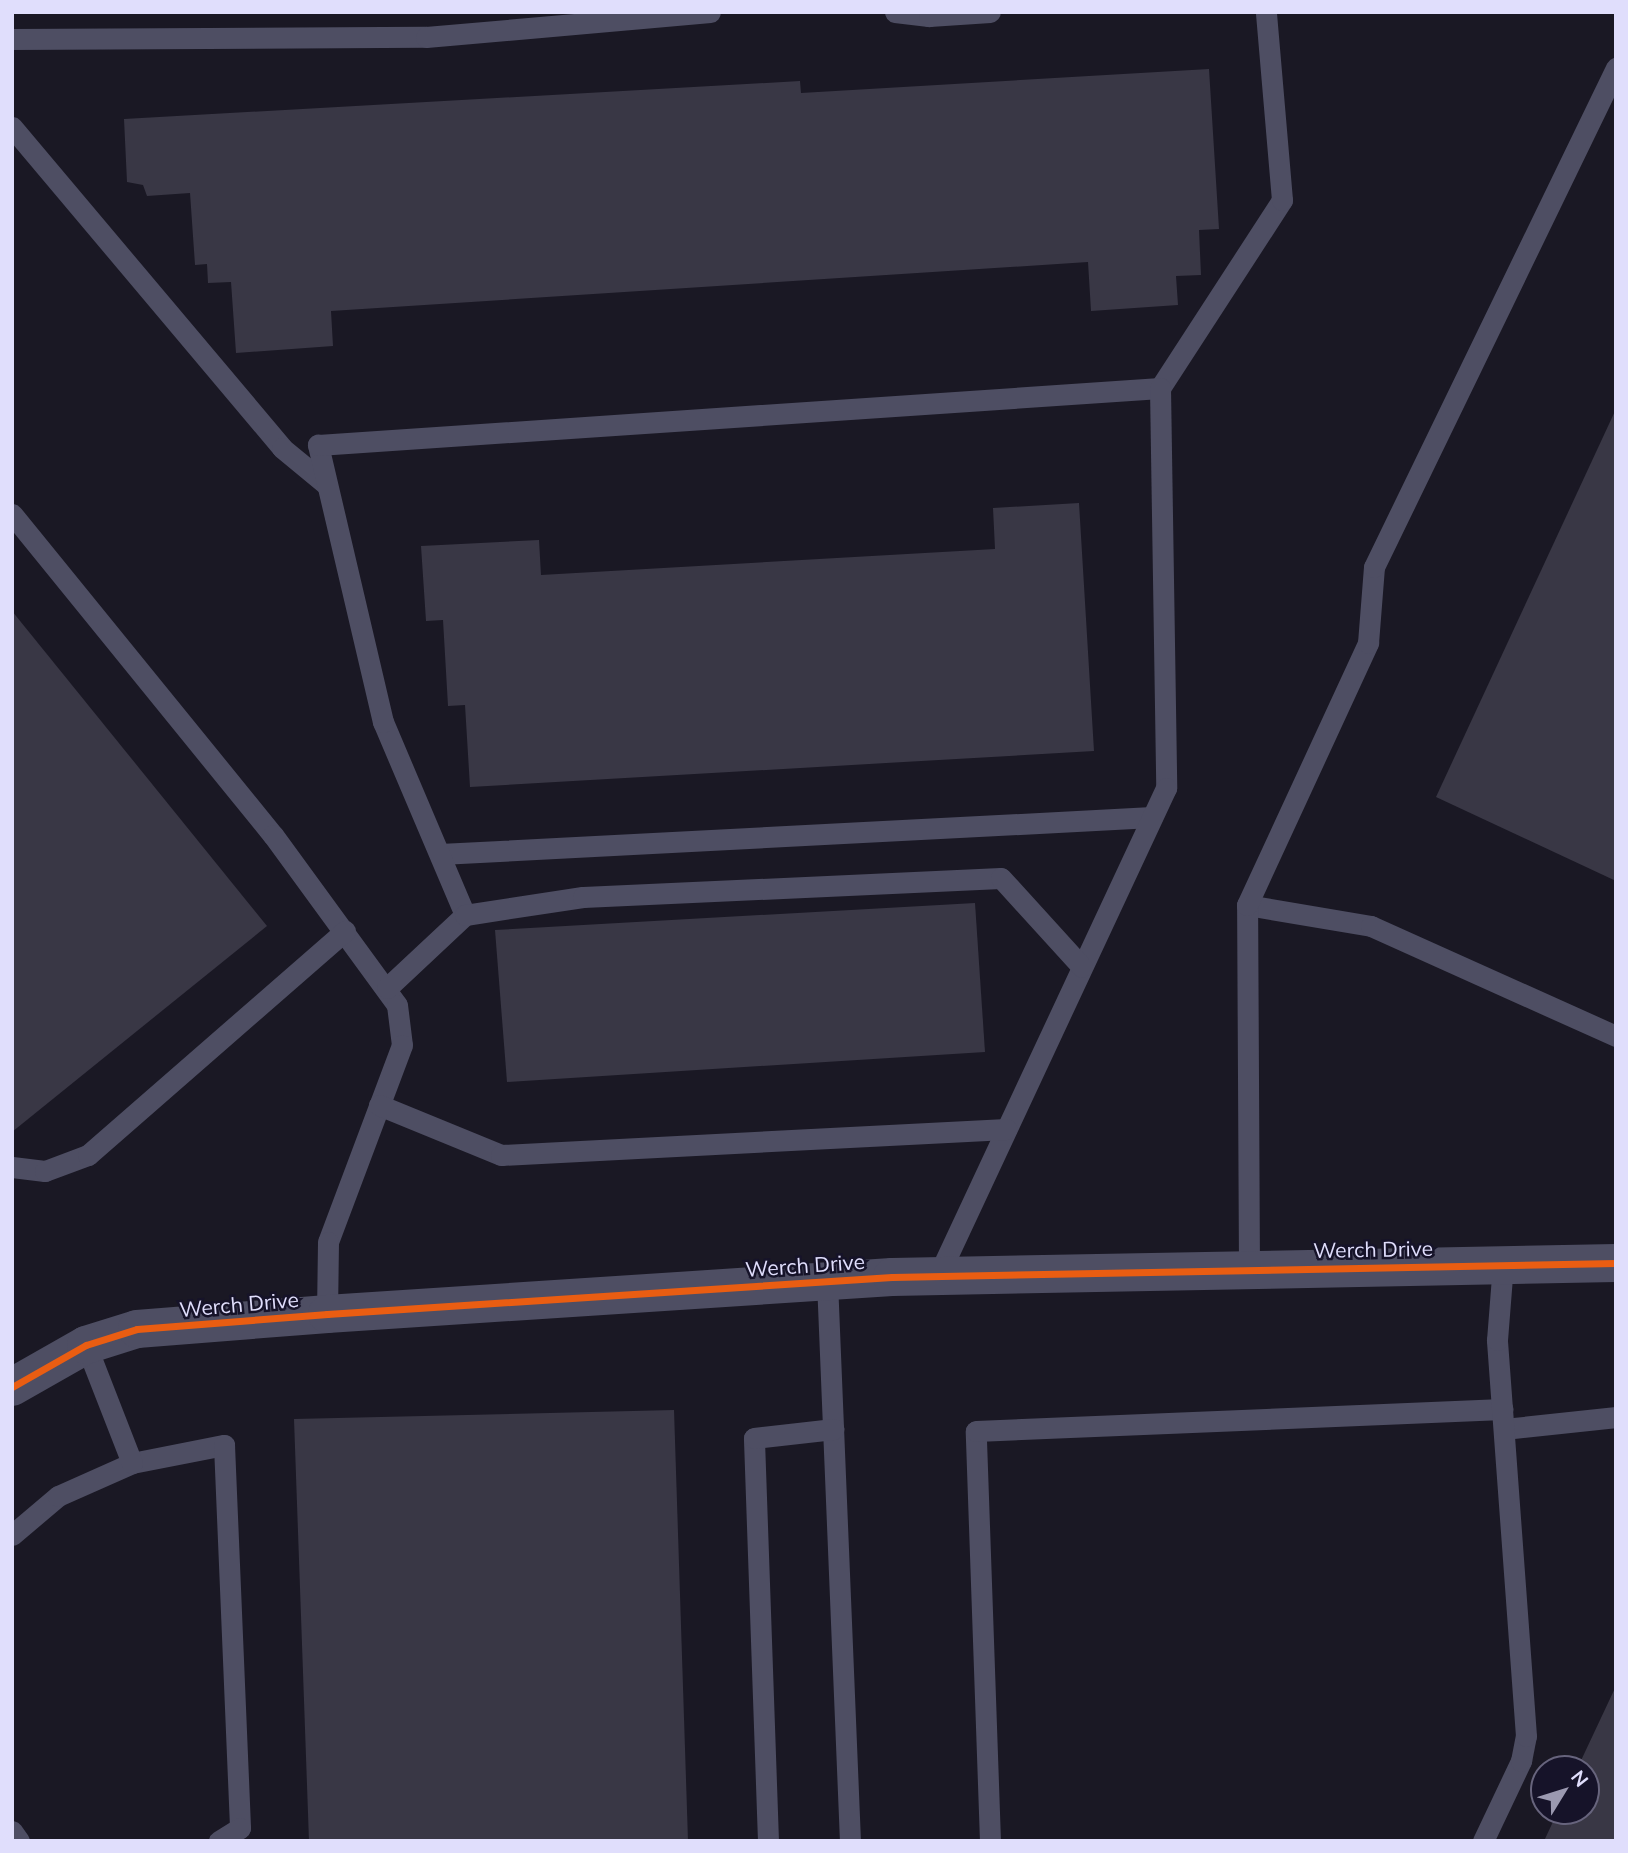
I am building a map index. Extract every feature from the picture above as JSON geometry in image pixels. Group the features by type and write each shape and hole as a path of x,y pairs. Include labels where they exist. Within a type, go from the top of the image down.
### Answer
{"street":[{"name":"Werch Drive","path":"12,1387 86,1345 137,1329 327,1314 938,1276 1503,1263 1616,1263"}],"lane":[{"path":"12,39 426,37 710,12"},
{"path":"895,12 929,16 990,12"},
{"path":"938,1276 1166,788 1160,388 1282,200 1265,12"},
{"path":"1249,1269 1247,905 1368,643 1374,567 1616,68"},
{"path":"12,127 282,448 327,485"},
{"path":"466,915 383,722 318,445 1160,388"},
{"path":"12,514 345,931 387,988 402,1024 401,1045 328,1242 327,1314"},
{"path":"440,854 1152,817"},
{"path":"387,988 466,915 583,897 1001,878 1082,967"},
{"path":"1247,905 1371,926 1616,1036"},
{"path":"12,1167 45,1171 89,1155 345,931"},
{"path":"379,1105 500,1155 1006,1129"},
{"path":"1483,1841 1521,1761 1526,1736 1497,1340 1503,1263"},
{"path":"827,1281 850,1841"},
{"path":"86,1345 132,1463"},
{"path":"990,1841 976,1431 1616,1417"},
{"path":"768,1841 754,1438 833,1429"},
{"path":"12,1535 58,1496 132,1463 223,1445 240,1828 219,1841"},
{"path":"12,1831 19,1841"}],"building":[{"path":"1209,69 1219,229 1199,230 1201,275 1176,276 1178,305 1091,311 1088,262 331,311 333,346 236,353 231,282 208,283 207,264 195,265 190,193 147,196 143,185 127,182 124,119 800,81 801,93"},
{"path":"1616,409 1616,881 1436,797"},
{"path":"1079,503 1094,751 470,787 465,705 448,706 443,620 426,621 421,546 539,540 541,575 995,549 993,508"},
{"path":"12,611 267,926 12,1132"},
{"path":"975,903 985,1052 507,1082 495,930"},
{"path":"674,1410 688,1841 309,1841 294,1419"},
{"path":"1616,1686 1616,1841 1544,1841 1551,1825 1600,1825 1600,1755 1584,1755"}],"cycle path":[{"path":"12,1387 86,1345 137,1329 327,1314 892,1277 1616,1263"}]}
